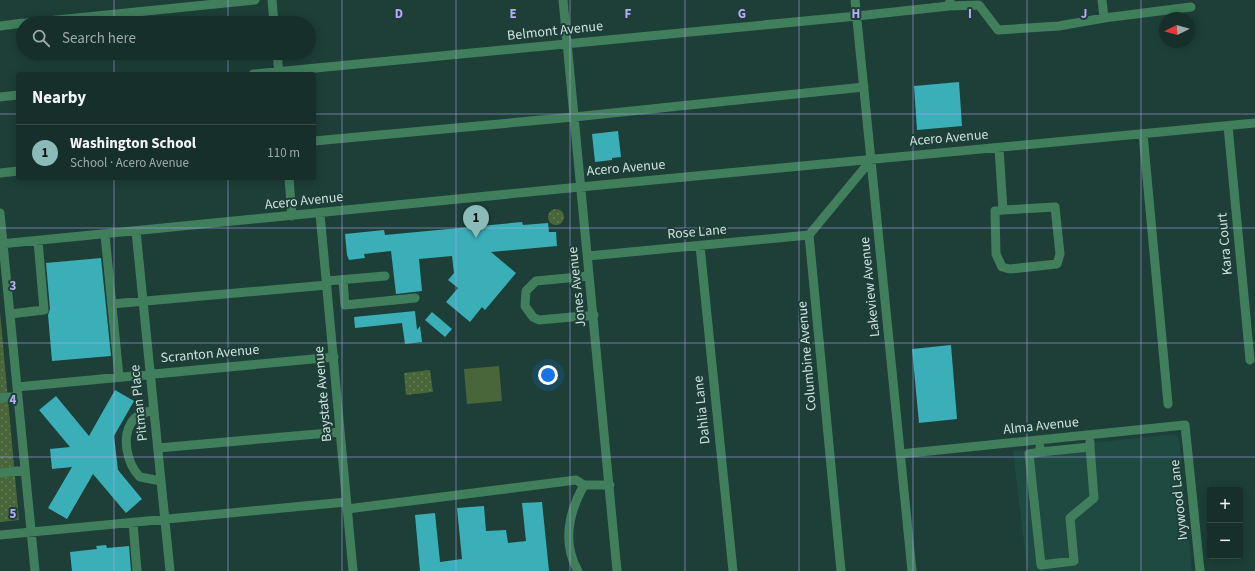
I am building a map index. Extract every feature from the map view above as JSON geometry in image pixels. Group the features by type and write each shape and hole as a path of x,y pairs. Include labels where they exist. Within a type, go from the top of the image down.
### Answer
{"street":[{"path":"96,16 255,0"},
{"path":"272,0 273,16"},
{"name":"Jones Avenue","path":"563,0 610,484 617,571"},
{"name":"Lakeview Avenue","path":"855,0 912,571"},
{"path":"1102,0 1104,18 1191,7"},
{"name":"Belmont Avenue","path":"289,72 857,16 949,3 979,5 998,30 1059,26 1104,18"},
{"path":"0,26 16,24"},
{"path":"278,60 279,72"},
{"path":"316,141 574,117 864,87"},
{"path":"0,97 16,96"},
{"name":"Acero Avenue","path":"1,244 1255,123"},
{"name":"Kara Court","path":"1228,126 1250,360"},
{"path":"1143,134 1168,404"},
{"path":"999,148 1003,210"},
{"path":"809,235 871,160"},
{"path":"0,173 16,171"},
{"path":"289,180 292,216"},
{"path":"1055,207 1060,254 1057,264 1010,269 1002,267 996,254 995,211 1003,210 1055,207"},
{"path":"0,213 1,244 10,314 35,571"},
{"name":"Baystate Avenue","path":"320,214 353,571"},
{"name":"Pitman Place","path":"136,231 170,571"},
{"path":"105,235 119,377"},
{"name":"Rose Lane","path":"588,256 809,235"},
{"name":"Columbine Avenue","path":"809,235 841,571"},
{"path":"10,314 44,310 38,241"},
{"name":"Dahlia Lane","path":"700,246 733,571"},
{"path":"112,304 385,276"},
{"path":"590,276 536,281 526,291 525,306 533,317 540,320 594,315"},
{"path":"343,280 345,305 415,298"},
{"name":"Scranton Avenue","path":"0,398 17,392 119,377 334,357"},
{"path":"154,410 144,413 133,420 128,432 127,448 130,464 140,477 161,481"},
{"name":"Alma Avenue","path":"900,454 1185,425"},
{"name":"Ivywood Lane","path":"1185,425 1200,571"},
{"path":"158,448 340,432"},
{"path":"1088,435 1090,447 1094,498 1070,518 1074,561 1041,565 1029,454 1090,447"},
{"path":"1038,440 1040,452"},
{"path":"0,473 25,470"},
{"path":"0,535 347,505 576,480 584,485 610,484"},
{"path":"578,571 571,557 569,521 574,503 584,485"},
{"path":"133,523 138,571"}],"shaded area":[{"path":"1175,434 1179,439 1192,571 1032,571 1027,568 1013,451"}],"green space":[{"path":"556,209 562,211 564,217 562,223 556,225 550,223 548,217 550,211"},
{"path":"0,312 19,520 0,522"},
{"path":"499,366 502,401 467,404 464,369"},
{"path":"430,370 433,392 406,395 404,373"}],"building":[{"path":"959,82 962,126 917,130 914,86"},
{"path":"618,131 621,157 612,158 612,160 595,162 592,134"},
{"path":"522,222 523,225 548,223 549,232 556,232 557,246 491,252 516,273 485,310 482,307 470,322 446,302 458,288 448,280 454,273 452,256 419,259 422,291 396,294 391,251 364,254 365,258 349,260 347,255 345,234 384,230 385,235"},
{"path":"101,258 111,356 52,361 46,263"},
{"path":"415,311 417,330 420,326 422,342 405,344 402,323 355,328 354,317"},
{"path":"432,312 452,329 445,337 425,320"},
{"path":"951,345 957,419 919,423 912,349"},
{"path":"115,390 134,401 114,436 118,470 142,499 126,513 93,474 67,519 48,508 72,467 52,469 50,449 70,447 39,410 56,396 89,436"},
{"path":"542,502 549,571 420,571 415,515 435,513 440,562 462,559 457,508 484,506 486,531 506,530 508,543 526,541 522,503"},
{"path":"106,545 107,548 129,546 131,571 72,571 70,552 97,549 96,546"}],"place":[{"name":"Washington School","path":"476,238"}]}
